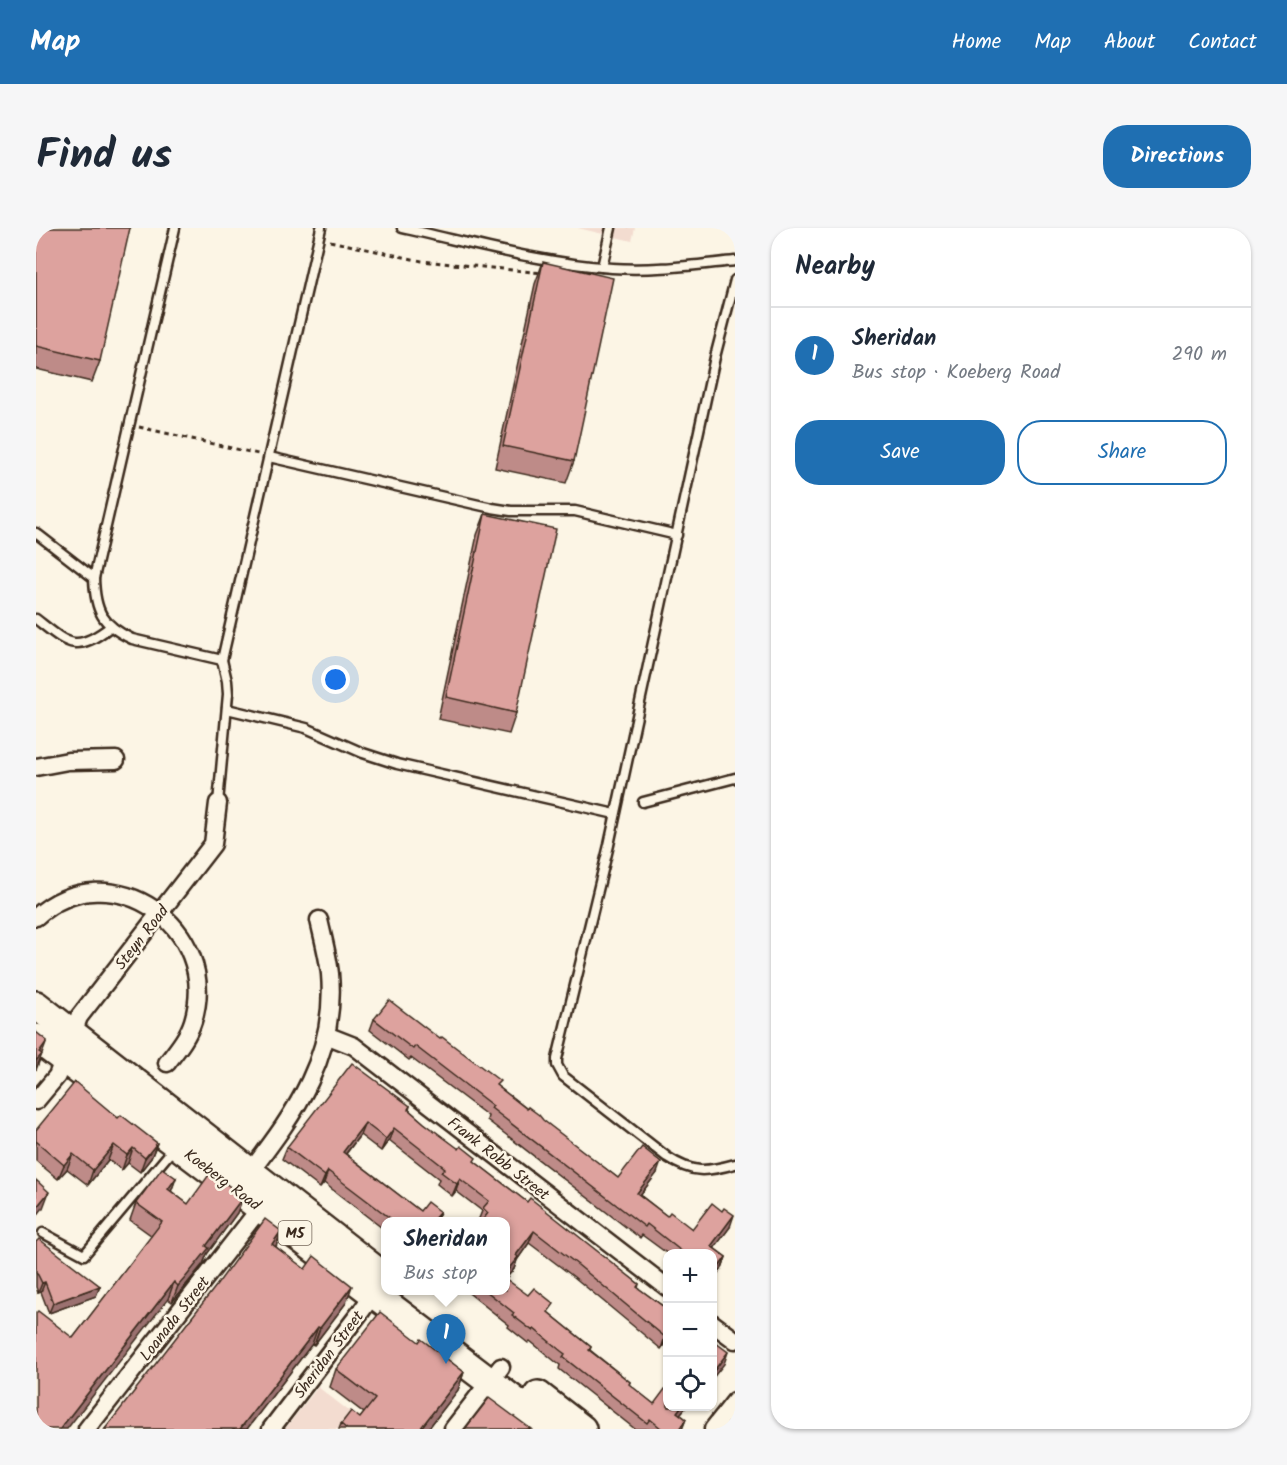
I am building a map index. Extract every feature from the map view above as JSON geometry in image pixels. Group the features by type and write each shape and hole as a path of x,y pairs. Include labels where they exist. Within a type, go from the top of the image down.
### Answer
{"main road":[{"name":"Koeberg Road","path":"36,1005 250,1172 381,1281"},
{"name":"Koeberg Road","path":"36,1038 261,1207 381,1282"},
{"name":"Koeberg Road","path":"398,1295 495,1374 552,1429"},
{"name":"Koeberg Road","path":"495,1374 582,1429"}],"street":[{"path":"36,767 68,761 116,760"},
{"name":"Steyn Road","path":"36,1101 57,1077 72,1033 82,1014 213,844 218,803"},
{"path":"36,917 44,910 64,900 89,891 113,892 136,898 175,927 189,948 196,972 198,996 193,1021 183,1044 167,1063"},
{"path":"250,1172 286,1125 306,1091 320,1059 330,1003 330,976 319,920"},
{"name":"Frank Robb Street","path":"326,1035 354,1046 663,1284"},
{"name":"Loanada Street","path":"87,1429 261,1207"},
{"name":"Sheridan Street","path":"271,1429 362,1311 381,1290"},
{"path":"717,1327 735,1340"},
{"path":"453,1429 495,1374"},
{"path":"713,1429 735,1401"}],"lane":[{"path":"175,228 94,579 94,596 99,610 110,627 132,639 222,660"},
{"path":"218,803 227,708 227,681 222,660 321,228"},
{"path":"402,228 537,258 602,267 655,268 735,261"},
{"path":"602,267 611,228"},
{"path":"735,280 715,357 615,814 559,1048 557,1065 563,1076 682,1167 695,1171 712,1170 735,1164"},
{"path":"269,457 511,512 576,511 677,534"},
{"path":"36,533 94,579"},
{"path":"36,620 67,642 82,644 95,639 110,627"},
{"path":"227,708 306,728 363,753 397,764 615,814"},
{"path":"643,802 735,778"},
{"path":"43,1233 84,1255 177,1144"}],"path":[{"path":"130,425 269,457"}],"shaded area":[{"path":"578,228 635,228 632,241"},
{"path":"318,1387 372,1429 285,1429"}],"building":[{"path":"36,228 130,228 100,361 36,346"},
{"path":"543,262 613,278 574,461 503,446"},
{"path":"485,514 556,529 516,713 446,697"},
{"path":"389,1000 500,1081 496,1085 527,1109 528,1107 539,1115 618,1178 642,1147 661,1162 637,1193 667,1216 670,1212 692,1229 712,1203 722,1211 724,1208 734,1215 711,1246 715,1249 679,1249 647,1224 645,1227 415,1046 413,1049 374,1019"},
{"path":"36,1032 47,1041 39,1052 42,1054 36,1061"},
{"path":"352,1063 410,1106 408,1109 424,1123 459,1149 461,1146 476,1158 474,1161 527,1202 530,1198 639,1284 637,1287 663,1306 663,1335 534,1231 510,1267 510,1217 485,1217 488,1213 483,1208 489,1201 460,1179 457,1184 441,1172 445,1168 394,1128 386,1139 365,1123 343,1152 420,1211 427,1202 440,1212 436,1217 389,1217 328,1171 325,1176 287,1147"},
{"path":"75,1082 118,1118 121,1115 157,1143 145,1158 133,1148 127,1155 114,1145 93,1170 73,1154 64,1165 36,1141 36,1130"},
{"path":"162,1168 176,1178 168,1189 188,1204 211,1172 243,1197 206,1246 209,1248 178,1286 174,1282 60,1429 36,1429 36,1313 38,1311 73,1338 162,1222 136,1203"},
{"path":"36,1180 49,1192 36,1208"},
{"path":"265,1219 281,1231 272,1244 305,1269 314,1256 352,1286 320,1328 318,1327 240,1429 105,1429 216,1286"},
{"path":"39,1239 100,1286 53,1303 45,1282 42,1283 36,1273 36,1242"},
{"path":"717,1250 726,1257 717,1269"},
{"path":"510,1282 528,1295 534,1288 554,1304 548,1312 591,1347 589,1350 654,1404 663,1392 663,1411 678,1411 686,1419 679,1429 662,1429 650,1419 647,1423 563,1357 565,1354 534,1329 533,1331 512,1315 514,1313 491,1295 510,1295"},
{"path":"380,1312 419,1342 421,1339 464,1372 420,1429 347,1429 341,1424 351,1411 360,1418 375,1399 336,1369"},
{"path":"717,1344 728,1352 717,1367"},
{"path":"489,1398 531,1429 465,1429"}],"place":[{"name":"Sheridan","path":"446,1364"}]}
